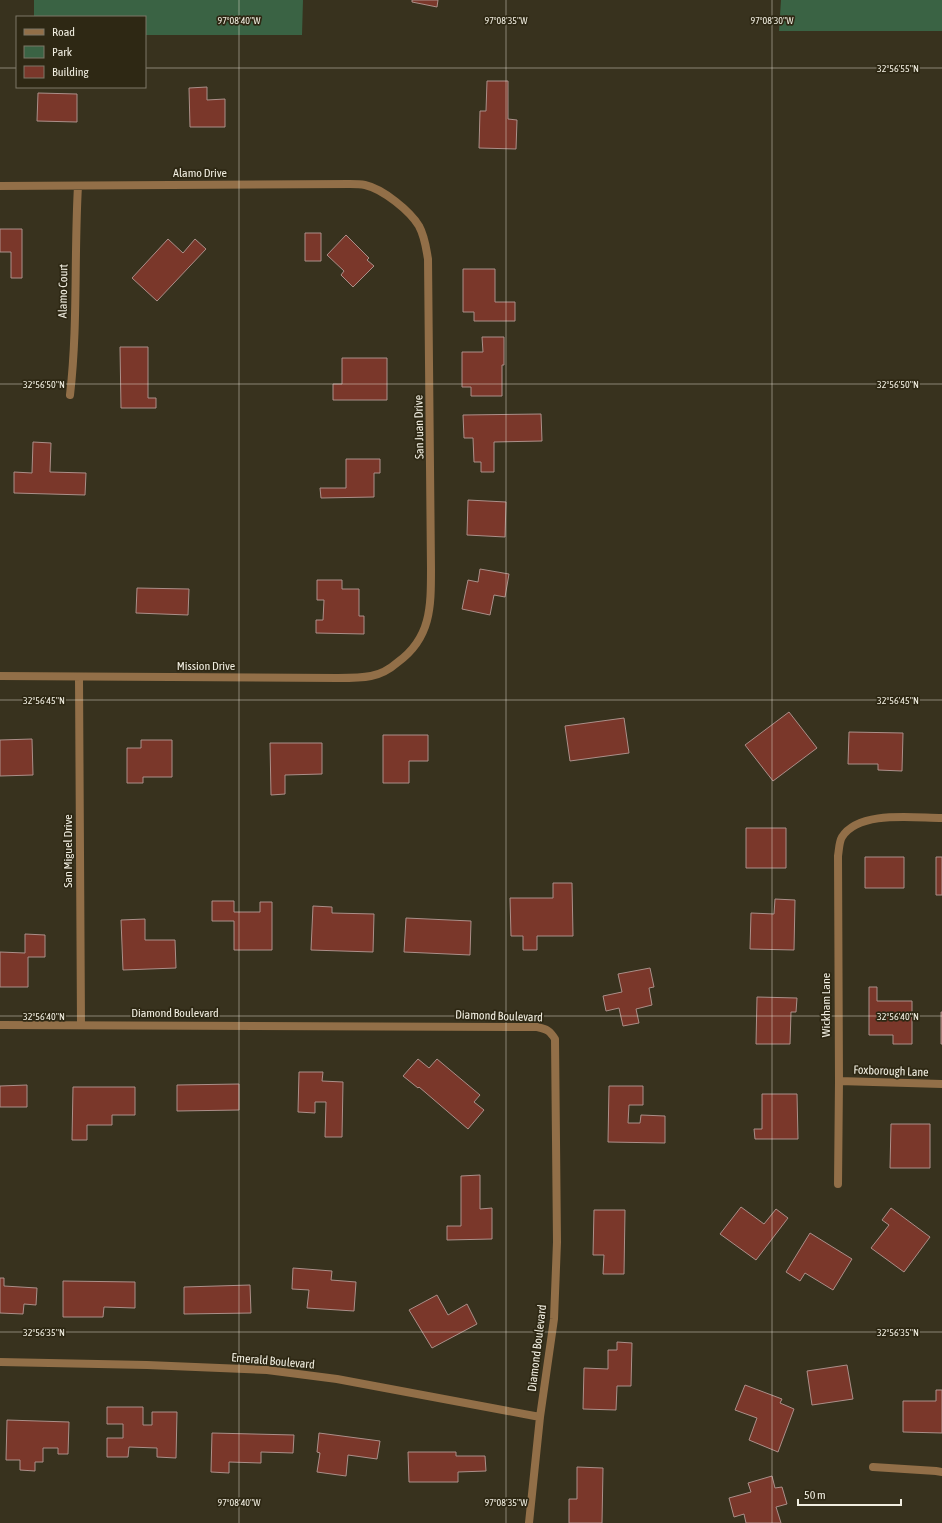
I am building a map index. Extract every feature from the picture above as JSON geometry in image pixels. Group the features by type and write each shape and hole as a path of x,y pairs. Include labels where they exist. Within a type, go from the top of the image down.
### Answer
{"street":[{"name":"Alamo Drive","path":"0,186 350,184 366,186 380,192 396,202"},
{"name":"Alamo Court","path":"70,395 74,360 75,231 78,186"},
{"name":"San Juan Drive","path":"396,202 411,215 420,227 426,242 428,267 430,610 424,632 417,645 406,657"},
{"name":"Mission Drive","path":"0,676 79,678 344,678 371,676 386,671 406,657"},
{"name":"San Miguel Drive","path":"79,678 81,1025"},
{"name":"Wickham Lane","path":"838,1184 838,856 841,838 850,828 861,822 874,818 942,818"},
{"name":"Diamond Boulevard","path":"0,1025 547,1028 555,1040 557,1242 554,1319 540,1417 529,1523"},
{"name":"Foxborough Lane","path":"839,1081 942,1084"},
{"name":"Emerald Boulevard","path":"0,1362 147,1365 267,1370 337,1379 540,1417"},
{"path":"873,1467 942,1472"}],"green space":[{"path":"34,0 303,0 302,35 146,35 146,16 34,16"},
{"path":"781,0 942,0 942,31 779,31"}],"building":[{"path":"412,0 438,0 437,7 412,2"},
{"path":"487,81 508,81 508,119 517,120 516,149 479,148 480,111 486,111"},
{"path":"207,87 207,100 225,99 225,127 190,127 189,88"},
{"path":"38,93 77,94 77,122 37,121"},
{"path":"0,229 22,229 22,278 11,278 11,252 0,252"},
{"path":"305,233 321,233 321,261 305,261"},
{"path":"346,235 369,258 367,260 374,266 353,287 341,275 344,271 327,255"},
{"path":"168,239 183,253 195,239 206,249 157,301 132,278"},
{"path":"463,269 495,269 495,302 515,302 515,321 474,321 474,312 463,312"},
{"path":"482,337 504,337 502,396 471,396 471,387 462,387 462,352 483,352"},
{"path":"120,347 148,347 148,398 156,398 156,408 121,408"},
{"path":"342,358 387,358 387,400 333,400 333,384 342,384"},
{"path":"541,414 542,441 494,442 494,472 481,472 481,462 474,462 473,438 464,438 463,415"},
{"path":"33,442 51,443 50,472 86,473 85,495 14,493 14,472 32,473"},
{"path":"346,459 380,459 380,473 374,473 374,497 321,498 320,488 346,488"},
{"path":"468,500 506,502 505,537 467,535"},
{"path":"480,569 509,574 505,597 494,595 490,615 462,609 468,580 478,582"},
{"path":"317,580 342,580 342,589 359,589 359,616 364,616 364,634 316,633 316,620 323,620 324,600 317,600"},
{"path":"137,588 189,589 188,615 136,613"},
{"path":"789,712 817,748 773,781 745,745"},
{"path":"624,718 629,753 570,761 565,726"},
{"path":"849,732 903,733 902,771 878,770 878,764 848,764"},
{"path":"383,735 428,735 428,761 409,761 409,783 383,783"},
{"path":"32,739 33,775 0,776 0,740"},
{"path":"141,740 172,740 172,777 143,777 143,783 127,783 127,748 141,748"},
{"path":"270,743 322,743 322,774 285,775 285,794 271,795"},
{"path":"746,828 786,828 786,868 746,868"},
{"path":"865,857 904,857 904,888 865,888"},
{"path":"936,857 942,857 942,895 936,895"},
{"path":"553,883 572,883 573,936 537,936 537,950 523,950 523,936 511,936 510,898 553,898"},
{"path":"775,899 795,900 794,950 750,949 751,913 774,914"},
{"path":"212,901 234,901 234,912 260,912 260,902 272,902 272,950 234,950 234,921 212,921"},
{"path":"313,906 332,907 332,913 374,914 373,952 311,950"},
{"path":"406,918 471,921 470,955 404,952"},
{"path":"145,919 145,940 175,940 176,968 123,970 121,920"},
{"path":"25,934 45,935 45,957 28,957 28,987 0,987 0,952 25,953"},
{"path":"650,968 654,987 649,988 652,1005 636,1009 639,1023 623,1026 619,1008 606,1011 603,996 622,992 618,974"},
{"path":"869,987 877,987 877,1001 912,1001 912,1044 893,1044 893,1035 869,1035"},
{"path":"757,997 797,998 796,1012 791,1012 790,1044 756,1044"},
{"path":"942,1012 942,1044 941,1044"},
{"path":"418,1059 429,1068 437,1059 480,1095 474,1102 484,1110 468,1129 419,1087 418,1088 403,1076"},
{"path":"299,1072 323,1072 322,1081 343,1082 342,1137 325,1137 326,1102 315,1102 315,1113 298,1112"},
{"path":"239,1084 239,1110 177,1111 177,1085"},
{"path":"27,1085 27,1107 0,1107 0,1086"},
{"path":"609,1086 643,1086 643,1105 629,1105 628,1123 640,1123 641,1115 665,1116 665,1143 608,1142"},
{"path":"73,1087 135,1087 135,1115 112,1115 112,1125 87,1125 87,1140 72,1140"},
{"path":"762,1094 797,1094 798,1139 755,1139 754,1129 762,1129"},
{"path":"891,1124 930,1124 930,1168 890,1168"},
{"path":"480,1175 480,1209 492,1208 492,1239 447,1240 447,1226 461,1226 461,1176"},
{"path":"741,1207 764,1224 776,1209 788,1218 756,1260 720,1234"},
{"path":"891,1208 930,1237 904,1272 871,1248 889,1225 882,1220"},
{"path":"594,1210 625,1210 624,1274 603,1274 604,1255 593,1255"},
{"path":"810,1233 852,1259 833,1290 805,1273 800,1281 786,1272"},
{"path":"293,1268 332,1271 331,1280 356,1282 354,1311 307,1308 309,1290 292,1289"},
{"path":"0,1278 4,1278 4,1286 37,1288 36,1305 24,1304 23,1314 0,1313"},
{"path":"63,1281 135,1282 135,1308 104,1307 103,1317 63,1317"},
{"path":"250,1285 251,1313 184,1314 184,1287"},
{"path":"437,1295 448,1315 467,1304 477,1324 432,1348 409,1310"},
{"path":"617,1342 632,1343 631,1386 617,1386 616,1410 583,1409 584,1368 608,1369 608,1350 617,1350"},
{"path":"847,1365 853,1399 812,1405 807,1371"},
{"path":"745,1385 782,1399 780,1403 794,1409 778,1452 749,1440 757,1418 735,1410"},
{"path":"936,1390 942,1390 942,1433 903,1432 903,1401 936,1401"},
{"path":"107,1407 143,1407 143,1425 152,1425 152,1412 177,1412 176,1458 157,1457 157,1448 129,1447 128,1457 107,1457 107,1438 123,1438 123,1424 107,1424"},
{"path":"7,1420 69,1422 68,1454 58,1454 58,1448 43,1448 43,1462 35,1462 35,1471 20,1470 20,1460 6,1460"},
{"path":"212,1433 294,1435 293,1453 261,1452 261,1463 229,1462 229,1473 211,1472"},
{"path":"319,1433 380,1441 377,1459 348,1455 346,1476 317,1472 320,1453 317,1452"},
{"path":"408,1452 456,1452 456,1456 485,1456 486,1471 458,1472 458,1482 409,1482"},
{"path":"577,1467 603,1468 602,1523 569,1523 569,1499 577,1499"},
{"path":"772,1476 775,1488 782,1487 787,1504 776,1507 781,1523 746,1523 744,1514 734,1517 729,1498 751,1492 748,1483"}]}
